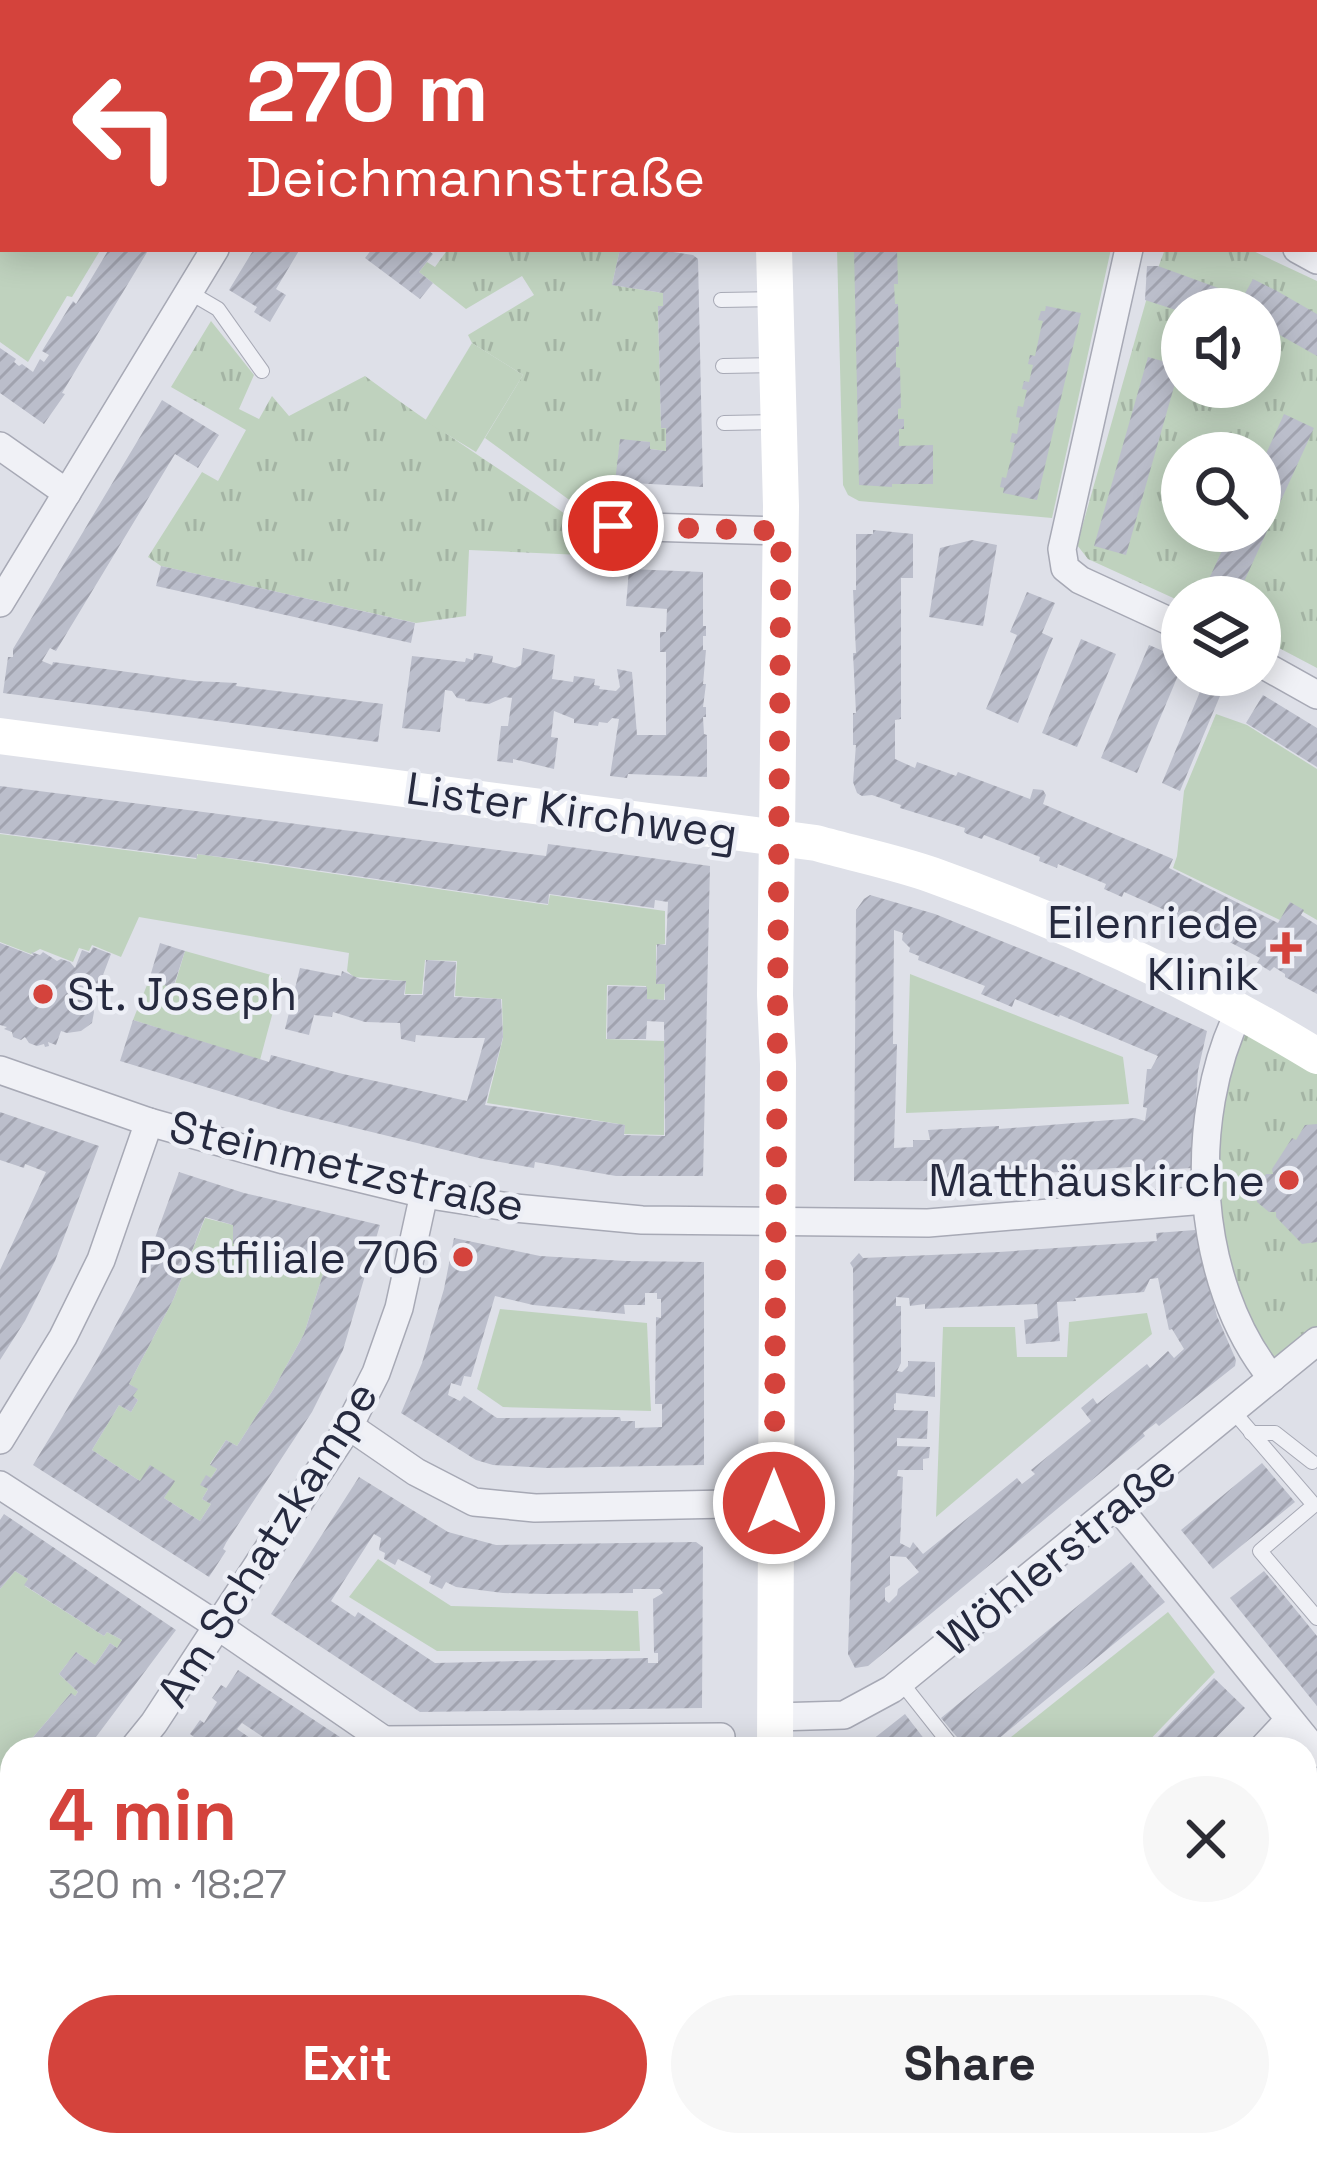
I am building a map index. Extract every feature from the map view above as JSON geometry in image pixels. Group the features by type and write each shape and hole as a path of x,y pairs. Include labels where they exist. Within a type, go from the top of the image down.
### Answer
{"street":[{"path":"0,602 213,252"},
{"path":"774,252 781,531 775,1733"},
{"path":"1129,252 1062,549 1065,568 1079,580 1161,617"},
{"path":"0,446 67,493"},
{"path":"613,526 781,531"},
{"path":"1281,674 1317,694"},
{"name":"Lister Kirchweg","path":"0,736 816,843 928,873 1068,928 1240,1010 1317,1056"},
{"path":"1240,1010 1214,1081 1205,1200 1230,1306 1272,1378"},
{"name":"Steinmetzstraße","path":"0,1070 149,1122 284,1160 424,1194 515,1208 642,1220 928,1223 1205,1200"},
{"path":"0,1440 63,1337 101,1260 149,1122"},
{"name":"Am Schatzkampe","path":"144,1737 349,1426 376,1373 399,1308 424,1194"},
{"name":"Wöhlerstraße","path":"775,1733 844,1714 901,1682 1118,1507 1242,1422 1272,1378 1317,1341"},
{"path":"349,1426 416,1472 473,1502 535,1508 774,1503"},
{"path":"0,1485 218,1626 373,1737"},
{"path":"1118,1507 1303,1737"},
{"path":"1273,1737 1289,1720"},
{"path":"684,1737 721,1736"}],"lane":[{"path":"189,292 218,309 262,371"},
{"path":"721,300 775,299"},
{"path":"723,366 777,365"},
{"path":"724,423 778,422"},
{"path":"1242,1422 1275,1433 1312,1462"},
{"path":"1242,1422 1314,1505 1260,1551 1317,1618"},
{"path":"901,1682 945,1737"}],"green space":[{"path":"0,252 99,252 28,362 0,342"},
{"path":"446,252 619,252 612,285 663,293 663,306 658,307 661,428 666,428 666,451 650,449 649,442 620,440 613,516 583,510 485,438 523,375 472,343 468,335 534,295 522,276 466,309 419,272 427,262 435,267"},
{"path":"837,252 1110,252 1052,518 859,501 843,485"},
{"path":"1164,252 1255,252 1317,281 1317,668 1281,649 1281,576 1161,576 1161,592 1088,559 1077,545"},
{"path":"211,321 254,375 239,409 259,419 272,396 289,416 365,376 584,527 582,555 469,550 466,616 416,623 161,566 148,557 202,472 218,481 246,430 171,387"},
{"path":"472,343 523,375 476,452 425,421"},
{"path":"1216,714 1247,725 1317,769 1317,920 1291,905 1282,921 1173,868 1184,791"},
{"path":"0,834 196,859 198,854 548,905 550,895 665,911 665,944 656,945 656,983 665,984 664,1000 647,999 646,986 607,985 606,1039 664,1041 664,1135 624,1134 625,1125 487,1103 503,1038 502,999 455,996 457,961 425,960 422,994 405,994 406,981 354,977 347,971 349,953 139,917 121,957 92,945 89,951 79,948 73,962 40,949 31,954 0,942"},
{"path":"185,951 282,978 260,1060 133,1020 149,980 174,987"},
{"path":"910,974 1123,1057 1129,1104 906,1113"},
{"path":"1240,1010 1317,1056 1317,1341 1272,1378 1257,1359 1205,1200"},
{"path":"205,1218 233,1225 234,1243 240,1240 290,1258 298,1251 322,1257 318,1269 324,1271 304,1334 273,1390 237,1446 226,1440 210,1464 217,1469 201,1484 208,1489 202,1499 211,1504 200,1521 164,1498 174,1481 140,1481 92,1450 119,1405 131,1412 138,1400 133,1396 137,1389 129,1384 174,1298"},
{"path":"500,1309 647,1323 651,1411 503,1407 477,1389"},
{"path":"1147,1313 1152,1334 936,1517 943,1327 1015,1327 1017,1357 1067,1357 1069,1322"},
{"path":"378,1559 451,1606 638,1611 640,1651 437,1651 349,1597"},
{"path":"15,1571 28,1579 25,1586 104,1636 107,1632 122,1640 117,1648 110,1643 95,1665 76,1652 59,1674 78,1692 70,1694 33,1737 0,1737 0,1589"},
{"path":"1168,1612 1215,1672 1153,1737 1011,1737"}],"building":[{"path":"107,252 147,252 44,424 0,393 0,348 33,372 40,359 44,362 49,355 42,351 73,301 76,304"},
{"path":"252,252 298,252 276,289 286,295 270,322 254,312 257,307 229,290"},
{"path":"370,252 430,252 419,272 433,283 420,299 365,258"},
{"path":"619,252 673,252 698,259 703,487 615,482 620,439 650,442 650,449 666,451 666,428 661,428 658,306 663,306 663,293 612,285"},
{"path":"854,252 897,252 898,419 904,419 899,446 933,445 933,484 859,485"},
{"path":"1147,266 1218,288 1161,288 1161,305 1145,300"},
{"path":"1253,279 1271,288 1248,288"},
{"path":"1281,293 1317,314 1317,356 1281,336"},
{"path":"1046,306 1081,313 1037,500 1003,493 1000,487 1015,443 1010,442 1012,433 1017,434 1018,406 1023,407 1027,390 1022,389 1024,381 1029,382 1033,365 1028,364 1030,355 1035,356 1043,321 1038,320"},
{"path":"1148,357 1161,361 1161,408 1168,408 1126,555 1094,546"},
{"path":"162,400 219,435 198,468 175,454 56,651 50,648 42,661 383,704 378,742 3,693 8,657 13,657 13,649"},
{"path":"1284,414 1314,428 1281,500 1281,432 1276,432"},
{"path":"873,530 913,534 913,578 901,578 901,719 895,720 895,759 915,768 917,762 956,776 958,772 1030,799 1033,789 1043,790 1043,804 1173,859 1169,868 1278,923 1290,902 1317,925 1317,994 1274,967 1270,971 1257,963 1260,958 1218,936 1215,942 1193,931 1196,925 1185,920 1182,925 1174,921 1176,915 1124,892 1122,897 1104,889 1106,884 1039,861 1040,857 984,835 982,839 967,834 965,828 857,793 853,782 856,534 873,534"},
{"path":"972,540 997,545 983,626 929,617 940,548"},
{"path":"1221,552 1258,552 1247,576 1210,576"},
{"path":"161,566 415,623 411,643 156,586"},
{"path":"629,569 703,572 707,777 610,776 619,719 598,726 574,723 554,711 551,737 558,738 554,769 513,759 513,763 497,761 501,726 508,726 512,698 489,704 465,701 445,690 440,732 402,728 412,656 465,662 466,658 473,660 474,653 493,656 492,662 515,668 521,665 523,648 555,655 552,679 595,679 599,689 616,691 620,687 617,669 632,672 637,735 666,735 666,652 660,652 660,632 666,632 667,609 626,606"},
{"path":"1027,592 1055,603 1042,633 1053,638 1018,723 986,709 1017,635 1010,632"},
{"path":"1081,639 1116,654 1077,747 1042,733"},
{"path":"1149,645 1161,650 1161,696 1169,696 1137,773 1101,758"},
{"path":"1198,696 1220,696 1180,791 1162,783"},
{"path":"1265,696 1317,728 1317,767 1246,723"},
{"path":"0,786 546,856 548,844 710,866 703,1176 616,1176 535,1162 534,1168 483,1159 285,1111 120,1061 133,1020 269,1062 271,1055 467,1101 485,1038 416,1035 415,1042 401,1039 400,1023 365,1022 333,1012 332,1017 314,1015 309,1035 285,1029 300,968 341,976 342,971 360,979 406,981 404,995 423,995 426,960 456,962 454,997 501,999 503,1037 485,1105 625,1125 624,1135 665,1136 664,1022 647,1021 646,1039 607,1039 608,986 647,987 647,999 665,1000 665,984 656,984 657,944 666,945 668,902 655,900 654,908 549,894 548,904 260,862 0,833"},
{"path":"870,895 935,914 1207,1031 1198,1071 1191,1168 1145,1171 1144,1166 930,1181 854,1181 856,910","holes":["894,930 903,933 902,940 918,960 985,986 981,994 1012,1007 1015,999 1158,1056 1147,1069 1145,1121 928,1130 930,1140 913,1140 913,1147 894,1148"]},
{"name":"St. Joseph","path":"0,943 34,956 31,952 43,952 75,968 82,950 90,953 93,947 111,954 95,996 84,992 92,1000 92,1023 81,1031 61,1031 56,1045 48,1042 45,1047 13,1037 0,1025"},
{"path":"160,943 185,951 173,988 149,980"},
{"path":"0,1112 99,1146 55,1261 0,1360 0,1270 46,1172 0,1160"},
{"name":"Matthäuskirche","path":"1317,1124 1317,1242 1302,1244 1276,1212 1257,1202 1256,1186 1266,1174 1273,1174 1292,1138 1296,1140 1305,1125"},
{"path":"179,1172 244,1193 380,1225 343,1350 312,1412 209,1577 33,1465 139,1282","holes":["205,1217 233,1225 233,1244 240,1240 289,1253 290,1259 298,1251 322,1257 318,1270 324,1271 304,1334 273,1390 237,1446 226,1440 210,1465 217,1469 200,1485 208,1489 202,1499 211,1504 200,1521 164,1498 175,1481 150,1465 140,1481 92,1450 119,1405 131,1412 138,1400 133,1396 138,1389 129,1384 174,1298"]},
{"path":"1195,1230 1235,1366 1159,1426 1156,1423 1143,1433 868,1666 855,1668 848,1654 854,1474 850,1263 859,1253 863,1258 999,1252 1157,1241 1156,1233","holes":["1158,1278 1169,1330 1184,1349 1174,1358 1168,1351 1150,1368 1147,1364 1097,1404 1093,1398 1081,1408 1091,1421 1031,1470 1035,1474 1022,1484 1017,1478 923,1554 913,1542 910,1548 900,1543 903,1477 897,1476 898,1470 923,1470 930,1447 897,1446 897,1438 927,1439 928,1411 894,1410 896,1393 935,1397 935,1362 908,1361 902,1372 897,1371 901,1306 896,1306 896,1297 909,1298 910,1306 925,1304 925,1309 1037,1304 1038,1318 1024,1320 1026,1344 1060,1341 1057,1302 1144,1292 1150,1279","890,1556 906,1557 919,1572 889,1603 885,1588 890,1585"]},
{"path":"454,1238 540,1256 704,1262 704,1465 493,1465 476,1460 401,1413 444,1289","holes":["645,1293 657,1293 661,1318 656,1317 655,1404 662,1404 662,1427 635,1428 635,1421 621,1421 620,1417 497,1418 464,1396 460,1401 448,1395 451,1383 461,1386 464,1376 471,1377 495,1296 533,1305 625,1314 624,1305 645,1305"]},
{"path":"1262,1463 1295,1502 1213,1569 1181,1530"},
{"path":"359,1477 448,1532 496,1545 696,1542 703,1547 702,1708 420,1712 271,1614","holes":["374,1534 381,1538 379,1550 385,1553 384,1559 395,1565 398,1559 431,1576 429,1583 442,1589 446,1582 503,1593 660,1589 663,1593 653,1599 658,1663 648,1663 648,1658 435,1663 358,1612 355,1617 331,1601"]},
{"path":"4,1514 176,1630 96,1737 33,1737 71,1693 78,1692 59,1674 76,1652 95,1665 110,1643 117,1648 122,1640 107,1632 104,1636 24,1585 28,1579 15,1571 0,1589 0,1520"},
{"path":"1131,1562 1165,1602 1001,1737 957,1737 941,1718"},
{"path":"1264,1571 1317,1636 1317,1706 1230,1598"},
{"path":"238,1670 340,1737 263,1737 242,1723 237,1729 249,1737 194,1737 190,1734 200,1720 204,1723 217,1702 212,1698 221,1685 226,1688"},
{"path":"1214,1678 1245,1708 1217,1737 1157,1737"},
{"path":"905,1714 923,1737 876,1737"}],"place":[{"name":"Eilenriede Klinik","path":"1286,948"},
{"name":"St. Joseph","path":"43,994"},
{"name":"Matthäuskirche","path":"1289,1180"},
{"name":"Postfiliale 706","path":"463,1257"}],"route":[{"path":"613,526 781,531 774,1503"}]}
